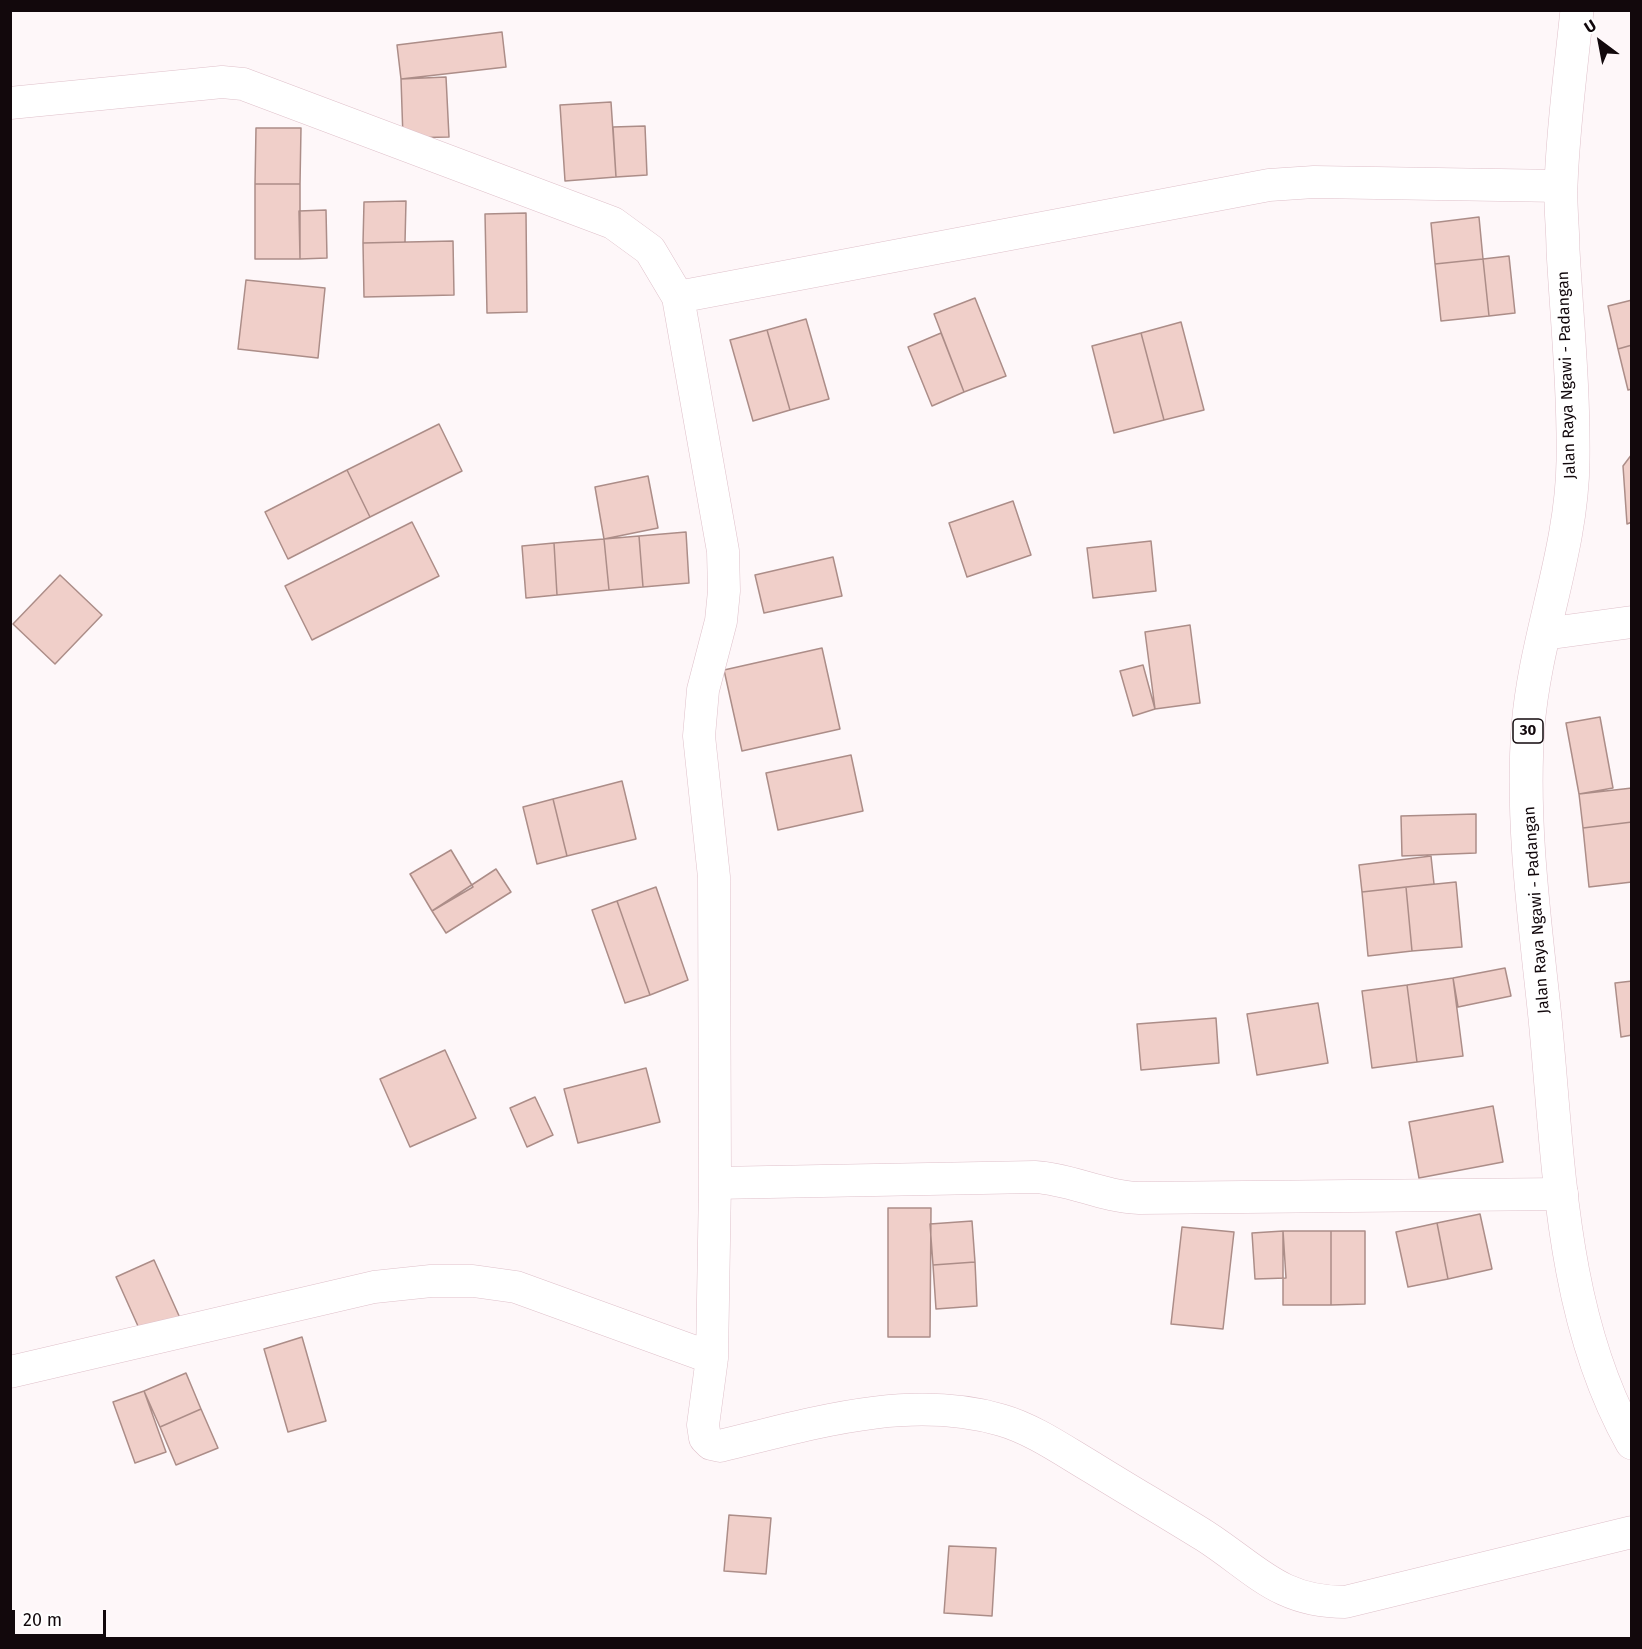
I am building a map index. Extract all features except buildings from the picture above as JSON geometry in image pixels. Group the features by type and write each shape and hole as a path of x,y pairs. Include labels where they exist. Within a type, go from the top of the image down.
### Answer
{"highway":[{"name":"Jalan Raya Ngawi - Padangan","path":"1577,10 1561,186 1573,462 1563,545 1544,634 1528,728 1528,791 1532,890 1562,1194 1578,1302 1586,1337 1604,1388 1632,1443"}],"street":[{"path":"10,103 222,82 243,84 613,223 650,250 678,297 723,551 724,581 722,621 703,690 699,736 714,877 715,1183 712,1358 703,1425 705,1438 711,1444 720,1446 814,1423 890,1410 950,1410 1002,1420 1058,1447 1186,1525 1276,1586 1318,1602 1345,1602 1632,1532"},
{"path":"678,297 1269,185 1314,182 1561,186"},
{"path":"1544,634 1632,622"},
{"path":"715,1183 1035,1177 1066,1181 1108,1195 1139,1198 1562,1194"},
{"path":"10,1372 374,1287 431,1281 472,1281 516,1287 712,1358"}]}
